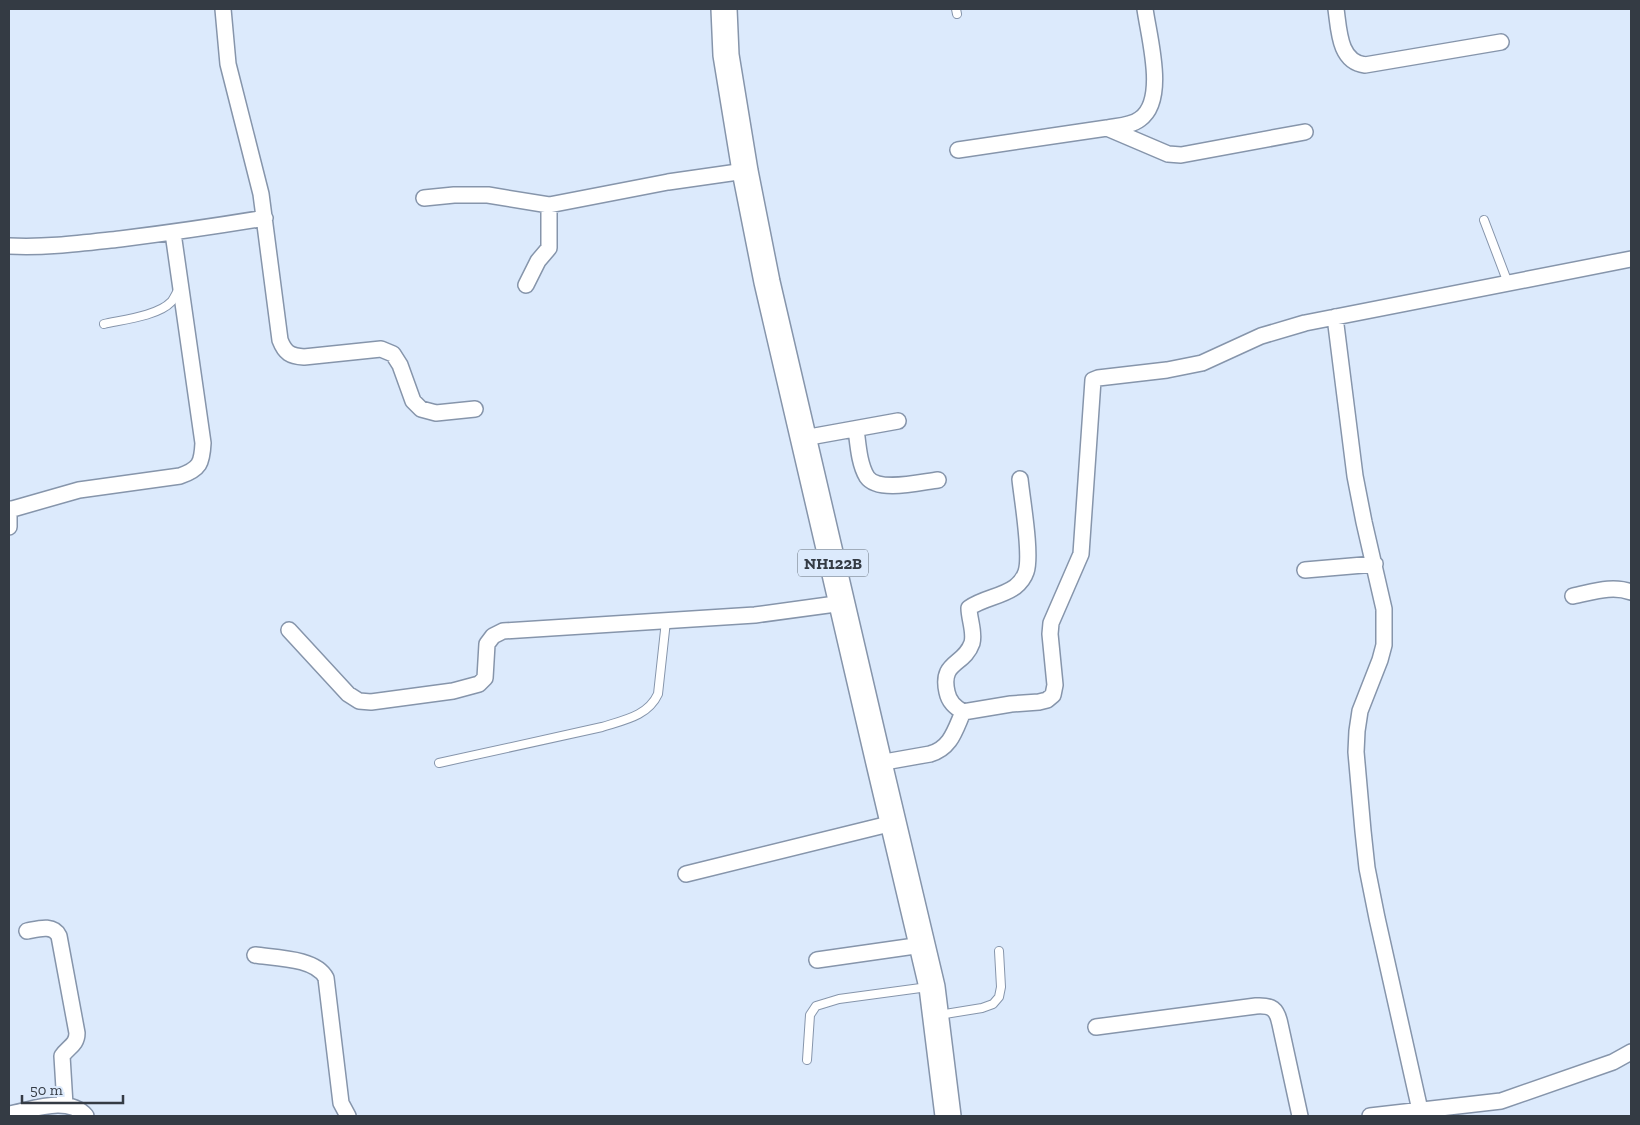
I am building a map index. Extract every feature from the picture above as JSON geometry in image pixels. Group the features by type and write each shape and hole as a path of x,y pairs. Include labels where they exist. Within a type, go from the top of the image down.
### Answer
{"highway":[{"name":"NH122B","path":"724,9 726,55 744,172 932,987 937,1015 948,1116"}],"street":[{"path":"223,9 228,64 261,194 280,340 284,351 292,356 304,357 381,349 393,354 400,365 413,401 421,409 436,413 476,409"},
{"path":"958,150 1107,128 1139,120 1148,112 1154,98 1155,80 1145,9"},
{"path":"1336,9 1343,45 1348,58 1356,64 1365,65 1501,42"},
{"path":"1107,128 1168,154 1181,155 1305,132"},
{"path":"424,198 454,195 488,196 548,204 676,181 744,172"},
{"path":"526,286 538,261 549,248 548,204"},
{"path":"9,246 73,245 173,233 265,218"},
{"path":"9,527 9,509 79,490 180,476 197,467 202,457 203,443 173,233"},
{"path":"1020,479 1028,557 1027,571 1021,581 1013,588 978,602 969,608 973,634 972,642 967,653 949,669 945,680 950,701 963,712 1011,704 1039,702 1047,700 1053,695 1055,685 1050,634 1052,623 1081,554 1093,380 1167,370 1202,363 1280,329 1631,259"},
{"path":"1335,317 1355,476 1384,609 1384,645 1360,711 1357,731 1356,752 1367,868 1420,1110"},
{"path":"804,438 898,421"},
{"path":"856,428 863,469 868,479 877,485 887,486 938,480"},
{"path":"1305,570 1375,564"},
{"path":"1573,596 1613,588 1631,592"},
{"path":"289,630 348,694 359,701 371,702 452,691 479,684 485,678 487,644 493,636 503,631 755,615 843,603"},
{"path":"879,763 938,752 950,743 963,712"},
{"path":"686,874 893,823"},
{"path":"27,931 52,929 59,936 77,1033 77,1039 74,1044 62,1056 64,1105"},
{"path":"817,960 922,945"},
{"path":"255,955 310,964 323,972 326,978 341,1104 348,1116"},
{"path":"1096,1026 1266,1005 1278,1014 1300,1116"},
{"path":"1370,1116 1501,1101 1613,1062 1631,1052"},
{"path":"9,1114 64,1105 74,1106 86,1116"}],"lane":[{"path":"1484,220 1508,283"},
{"path":"104,324 162,308 170,302 180,287"},
{"path":"439,763 602,727 628,719 645,711 654,703 658,694 666,621"},
{"path":"937,1015 982,1008 993,1004 999,997 1001,987 999,951"},
{"path":"807,1060 810,1015 816,1006 839,999 932,987"}]}
